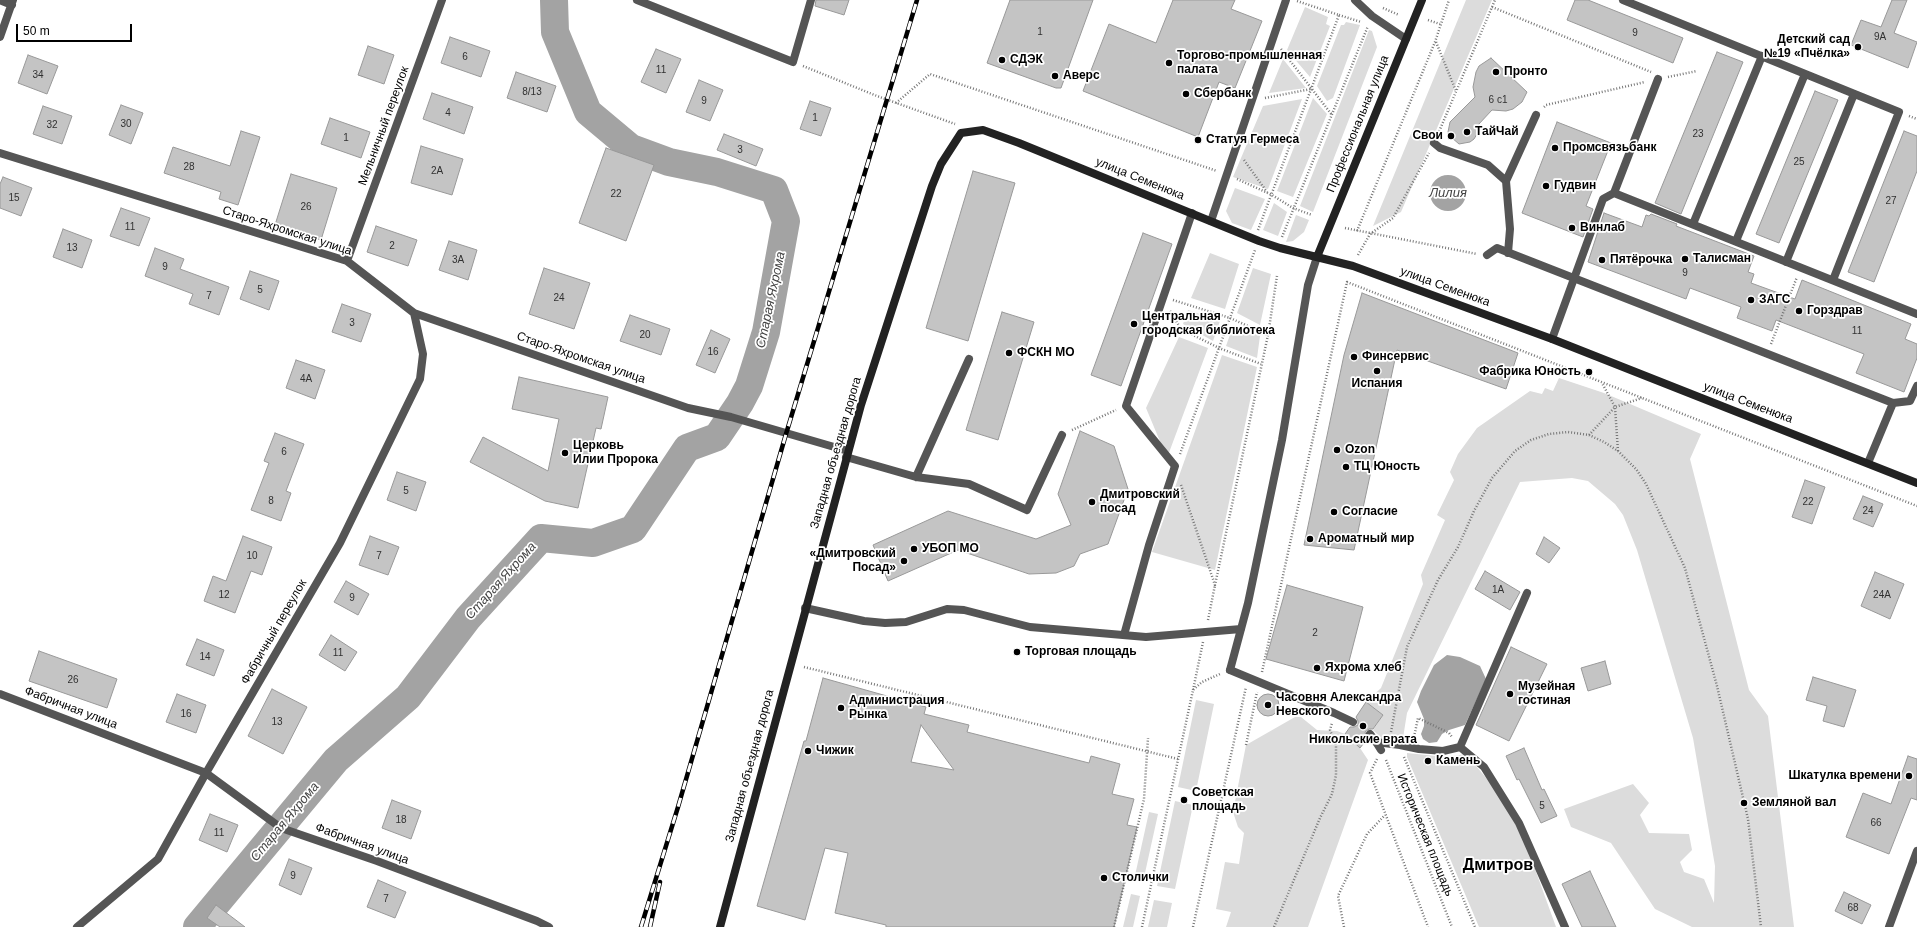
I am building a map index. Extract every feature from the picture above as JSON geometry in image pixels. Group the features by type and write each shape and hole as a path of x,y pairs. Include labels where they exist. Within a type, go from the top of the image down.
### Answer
{"main road":[{"name":"Профессиональная улица","path":"1317,257 1422,0"},
{"name":"улица Семенюка","path":"960,129 983,130 1211,221 1258,237 1280,248 1353,266 1552,339 1917,483"},
{"name":"Западная объездная дорога","path":"720,927 863,398 932,186 941,164 960,129"}],"street":[{"name":"Мельничный переулок","path":"347,261 442,0"},
{"path":"637,0 793,62 811,0"},
{"path":"1211,221 1228,175 1286,0"},
{"path":"1355,0 1372,16 1406,38"},
{"path":"1623,0 1899,112 1833,280"},
{"path":"0,37 13,2 2,1"},
{"path":"1693,224 1762,56"},
{"path":"1736,242 1805,74"},
{"path":"1552,339 1603,199 1614,192 1662,78"},
{"path":"1786,262 1854,94"},
{"path":"1508,253 1510,229 1506,181 1536,115"},
{"path":"1434,143 1440,148 1488,165 1506,181"},
{"name":"Старо-Яхромская улица","path":"0,153 347,261 414,313 688,408 731,417 916,477 968,484 1027,510 1062,435"},
{"path":"1614,192 1917,314"},
{"path":"1124,635 1149,545 1175,466 1126,406 1192,213"},
{"path":"1487,256 1497,248 1894,403 1910,401 1917,386"},
{"path":"1317,257 1308,285 1282,440 1241,629 1230,670 1353,722"},
{"name":"Фабричный переулок","path":"77,927 158,859 340,542 420,379 422,354 414,313"},
{"path":"916,477 969,359"},
{"path":"1868,463 1894,403"},
{"path":"1376,742 1444,751 1460,746 1527,593"},
{"path":"805,608 864,621 885,623 906,622 947,609 964,610 1030,628 1124,635 1146,636 1241,629"},
{"name":"Фабричная улица","path":"0,694 206,773 281,828 377,861 537,921 549,927"},
{"path":"1370,734 1381,750"},
{"path":"1460,746 1484,767 1519,823 1565,927"},
{"path":"1889,927 1917,851"}],"path":[{"path":"1293,0 1369,25"},
{"path":"1357,231 1435,42 1449,0"},
{"path":"1280,242 1377,5 1399,15"},
{"path":"1492,7 1662,78"},
{"path":"1277,276 1268,335 1216,585 1175,466 1230,318 1272,195 1339,15"},
{"path":"1428,20 1440,24"},
{"path":"1273,40 1332,115"},
{"path":"1435,42 1456,91"},
{"path":"793,62 960,129"},
{"path":"1536,115 1546,104 1696,71"},
{"path":"896,103 930,74 1228,175 1267,192 1293,208 1312,215"},
{"path":"1253,100 1311,89"},
{"path":"1236,150 1267,192"},
{"path":"1345,228 1487,256"},
{"path":"1767,354 1801,268"},
{"path":"1246,745 1347,282 1917,506"},
{"path":"1163,297 1230,318 1268,335"},
{"path":"1163,297 1181,330 1219,348 1261,364"},
{"path":"1602,382 1615,407 1618,451"},
{"path":"1589,435 1615,407 1642,398"},
{"path":"1062,435 1126,406"},
{"path":"1389,744 1407,647 1438,580 1458,547 1474,511 1492,478 1515,451 1531,440 1549,434 1568,432 1589,435 1604,442 1618,451 1636,468 1646,484 1685,568 1718,686 1748,819 1761,927"},
{"path":"804,667 1178,759"},
{"path":"1142,927 1193,690 1202,682 1230,670"},
{"path":"1193,927 1248,677"},
{"path":"1274,927 1317,824 1332,794 1336,775 1336,746 1330,730 1334,713"},
{"path":"1411,747 1418,718 1449,733"},
{"path":"1114,927 1144,799 1148,738"},
{"name":"Историческая площадь","path":"1381,750 1452,927"},
{"path":"1403,755 1475,927"},
{"path":"1370,773 1428,927"},
{"path":"1344,927 1338,896 1367,834 1385,815"}],"shaded area":[{"path":"1466,0 1492,0 1401,212 1373,226"},
{"path":"1305,7 1328,17 1326,24 1330,26 1310,77 1287,50"},
{"path":"1346,22 1360,25 1333,98 1327,101 1317,86 1341,25 1344,25"},
{"path":"1369,30 1372,31 1377,47 1313,212 1300,206"},
{"path":"1283,59 1306,88 1269,93"},
{"path":"1313,98 1327,114 1293,197 1277,191"},
{"path":"1302,99 1268,189 1233,177 1263,106"},
{"path":"1235,188 1265,199 1251,230 1232,223 1226,211"},
{"path":"1274,203 1287,212 1278,236 1263,230"},
{"path":"1296,215 1309,220 1304,232 1293,241 1286,242"},
{"path":"1210,253 1239,264 1225,309 1191,298"},
{"path":"1253,268 1271,274 1260,325 1237,313"},
{"path":"1188,310 1220,321 1213,341 1183,324"},
{"path":"1233,326 1260,336 1257,358 1226,346"},
{"path":"1179,337 1208,348 1167,458 1146,408"},
{"path":"1222,355 1257,367 1215,570 1152,552"},
{"path":"1559,378 1604,393 1701,434 1690,459 1749,690 1768,716 1794,927 1692,927 1655,909 1611,843 1571,827 1564,809 1633,784 1649,803 1640,815 1649,833 1689,834 1692,850 1680,862 1684,872 1704,879 1714,903 1715,866 1693,738 1637,550 1623,515 1615,504 1588,481 1572,478 1520,482 1407,713 1403,738 1397,743 1381,738 1373,730 1383,715 1366,702 1381,688 1423,584 1421,575 1445,520 1437,515 1454,480 1450,472 1458,454 1477,428 1530,391 1542,394 1545,388 1553,391"},
{"path":"1196,700 1214,704 1196,791 1178,787"},
{"path":"1295,717 1301,717 1317,730 1337,731 1345,734 1360,748 1368,760 1308,927 1226,927 1231,912 1216,909 1225,862 1239,864 1244,833 1238,827 1233,812 1246,745"},
{"path":"1407,753 1446,757 1466,754 1492,785 1522,833 1556,927 1479,927 1407,757"},
{"path":"1175,801 1193,805 1175,889 1157,886"},
{"path":"1149,812 1158,814 1143,882 1134,880"},
{"path":"1131,894 1140,896 1133,927 1123,927"},
{"path":"1154,900 1172,903 1167,927 1148,927"}],"water":[{"name":"Лилия","path":"1448,175 1461,180 1466,193 1461,206 1448,211 1435,206 1430,193 1435,180"},
{"path":"1447,655 1460,657 1480,666 1486,679 1465,725 1442,734 1437,742 1429,743 1423,739 1421,734 1424,726 1424,719 1417,702 1434,665"}],"building":[{"path":"816,0 849,0 844,15 815,6"},
{"path":"1010,0 1093,0 1061,88 1056,88 987,63"},
{"name":"Торгово-промышленная палата","path":"1173,0 1235,0 1231,9 1262,21 1235,88 1219,82 1198,137 1083,91 1109,24 1156,43"},
{"path":"1575,0 1588,0 1683,38 1673,63 1567,20"},
{"path":"1892,0 1907,0 1894,33 1917,42 1908,68 1851,45 1861,20 1881,27"},
{"path":"450,37 490,51 481,77 441,63"},
{"path":"368,46 394,55 384,84 358,75"},
{"path":"656,49 681,59 666,93 641,82"},
{"path":"1717,52 1743,62 1681,214 1655,203"},
{"path":"28,55 58,66 47,94 18,83"},
{"path":"1491,58 1527,92 1522,102 1513,109 1506,111 1492,110 1478,125 1477,134 1474,139 1470,142 1459,144 1448,132 1450,122 1475,97 1473,87 1476,72 1479,66"},
{"path":"516,72 556,86 547,112 507,98"},
{"path":"699,80 723,90 710,121 686,112"},
{"path":"1815,91 1838,100 1779,243 1756,234"},
{"path":"432,93 473,107 464,134 423,119"},
{"path":"810,101 831,108 821,136 800,129"},
{"path":"121,105 143,113 131,144 109,135"},
{"path":"43,106 72,116 62,144 33,134"},
{"path":"330,118 370,132 361,158 321,144"},
{"path":"1557,122 1611,143 1586,206 1593,209 1583,237 1522,213"},
{"path":"241,131 260,137 238,205 219,199 221,192 164,173 173,147 230,166"},
{"path":"1904,131 1917,136 1917,171 1874,282 1848,272"},
{"path":"724,134 763,149 756,166 717,150"},
{"path":"421,146 463,159 452,195 411,183"},
{"path":"606,148 654,165 626,241 579,223"},
{"path":"973,171 1015,183 968,341 926,328"},
{"path":"291,174 337,188 321,240 275,225"},
{"path":"3,177 32,188 21,216 0,208 0,184"},
{"path":"121,208 150,218 139,246 110,236"},
{"path":"1604,213 1642,227 1646,215 1649,216 1651,214 1677,224 1676,226 1754,256 1748,272 1754,274 1751,283 1795,299 1802,280 1911,324 1905,339 1917,344 1917,358 1904,392 1856,373 1864,354 1776,320 1772,331 1737,318 1741,307 1690,288 1686,299 1588,262"},
{"path":"376,226 417,240 408,266 367,252"},
{"path":"63,229 92,240 82,268 53,257"},
{"path":"1143,233 1172,244 1121,386 1091,375"},
{"path":"449,241 477,250 468,280 439,270"},
{"path":"155,248 184,259 180,269 229,287 219,315 189,304 193,294 145,276"},
{"path":"544,268 590,283 574,329 529,314"},
{"path":"250,271 279,281 269,310 240,299"},
{"name":"ТЦ Юность","path":"1362,293 1518,353 1506,389 1397,350 1354,550 1304,545 1344,355"},
{"path":"342,304 371,314 361,342 332,332"},
{"path":"1002,312 1034,322 998,440 966,430"},
{"path":"630,315 670,329 661,355 620,341"},
{"path":"711,330 730,339 715,373 696,365"},
{"path":"296,360 325,370 315,399 286,388"},
{"path":"519,377 608,397 601,429 596,428 578,508 545,501 470,462 483,437 548,471 559,419 512,409"},
{"name":"Дмитровский посад","path":"1080,431 1114,446 1128,489 1108,544 1080,554 1074,566 1056,573 1029,574 958,550 888,581 873,545 948,511 1036,539 1071,525 1058,494"},
{"path":"275,433 304,444 286,491 291,493 281,521 251,510 269,463 264,461"},
{"path":"397,472 426,482 416,511 387,500"},
{"path":"1805,480 1825,487 1812,524 1792,517"},
{"path":"1863,496 1883,504 1873,527 1853,519"},
{"path":"243,536 272,547 262,575 251,571 235,613 204,601 213,576 226,581"},
{"path":"370,536 399,547 388,575 359,565"},
{"path":"1544,537 1560,548 1549,563 1536,554"},
{"path":"1485,571 1520,592 1510,610 1475,589"},
{"path":"1875,572 1904,584 1890,619 1861,606"},
{"path":"346,581 369,594 358,615 334,602"},
{"path":"1287,585 1363,607 1344,681 1266,659"},
{"path":"331,635 357,652 345,671 319,655"},
{"path":"197,639 224,650 214,676 186,665"},
{"name":"Музейная гостиная","path":"1511,647 1547,664 1509,741 1476,725"},
{"path":"39,651 117,679 107,708 29,681"},
{"path":"1605,661 1611,684 1588,691 1581,668"},
{"path":"1813,677 1856,690 1844,727 1823,721 1827,706 1806,700"},
{"path":"823,678 926,707 924,714 969,725 967,732 1089,763 1091,756 1120,764 1112,794 1134,799 1127,825 1137,827 1114,927 886,927 886,925 835,913 848,853 825,848 805,920 757,906 804,741 806,741","holes":["921,725 954,770 911,762"]},
{"path":"272,689 307,707 283,754 248,736"},
{"path":"177,694 206,705 196,733 166,722"},
{"name":"Часовня Александра Невского","path":"1264,694 1272,694 1279,701 1279,709 1272,716 1264,716 1257,709 1257,701"},
{"name":"Никольские врата","path":"1366,702 1383,715 1373,729 1369,729 1365,732 1367,739 1360,748 1345,734 1350,727 1358,725 1356,717"},
{"path":"1524,748 1542,790 1544,789 1557,816 1541,823 1519,779 1517,780 1506,756"},
{"path":"1908,756 1917,759 1917,800 1911,798 1889,854 1846,837 1863,793 1891,804"},
{"path":"392,800 421,811 411,839 382,828"},
{"path":"210,814 238,825 227,852 199,840"},
{"path":"289,859 312,868 301,895 279,885"},
{"path":"1590,871 1616,927 1582,927 1562,884"},
{"path":"378,880 406,892 395,918 367,907"},
{"path":"1844,892 1871,905 1862,924 1835,911"},
{"path":"216,905 245,927 220,927 207,918"}],"waterway":[{"name":"Старая Яхрома","path":"197,927 336,760 408,697 468,618 541,538 593,543 633,529 687,448 717,437 740,403 749,386 766,332 786,221 774,190 717,172 669,162 631,148 588,112 555,32 554,0"}],"railway":[{"path":"641,927 678,807 786,434 917,0"},
{"path":"650,927 660,882"}],"place":[{"name":"Детский сад №19 «Пчёлка»","path":"1858,47"},
{"name":"СДЭК","path":"1002,60"},
{"name":"Торгово-промышленная палата","path":"1169,63"},
{"name":"Пронто","path":"1496,72"},
{"name":"Аверс","path":"1055,76"},
{"name":"Сбербанк","path":"1186,94"},
{"name":"ТайЧай","path":"1467,132"},
{"name":"Свои","path":"1451,136"},
{"name":"Статуя Гермеса","path":"1198,140"},
{"name":"Промсвязьбанк","path":"1555,148"},
{"name":"Гудвин","path":"1546,186"},
{"name":"Винлаб","path":"1572,228"},
{"name":"Талисман","path":"1685,259"},
{"name":"Пятёрочка","path":"1602,260"},
{"name":"ЗАГС","path":"1751,300"},
{"name":"Горздрав","path":"1799,311"},
{"name":"Центральная городская библиотека","path":"1134,324"},
{"name":"ФСКН МО","path":"1009,353"},
{"name":"Финсервис","path":"1354,357"},
{"name":"Испания","path":"1377,371"},
{"name":"Фабрика Юность","path":"1589,372"},
{"name":"Ozon","path":"1337,450"},
{"name":"Церковь Илии Пророка","path":"565,453"},
{"name":"ТЦ Юность","path":"1346,467"},
{"name":"Дмитровский посад","path":"1092,502"},
{"name":"Согласие","path":"1334,512"},
{"name":"Ароматный мир","path":"1310,539"},
{"name":"УБОП МО","path":"914,549"},
{"name":"«Дмитровский Посад»","path":"904,561"},
{"name":"Торговая площадь","path":"1017,652"},
{"name":"Яхрома хлеб","path":"1317,668"},
{"name":"Музейная гостиная","path":"1510,694"},
{"name":"Часовня Александра Невского","path":"1268,705"},
{"name":"Администрация Рынка","path":"841,708"},
{"name":"Никольские врата","path":"1363,726"},
{"name":"Чижик","path":"808,751"},
{"name":"Камень","path":"1428,761"},
{"name":"Шкатулка времени","path":"1909,776"},
{"name":"Советская площадь","path":"1184,800"},
{"name":"Земляной вал","path":"1744,803"},
{"name":"Столички","path":"1104,878"}],"district":[{"name":"Дмитров","path":"1498,866"}]}
